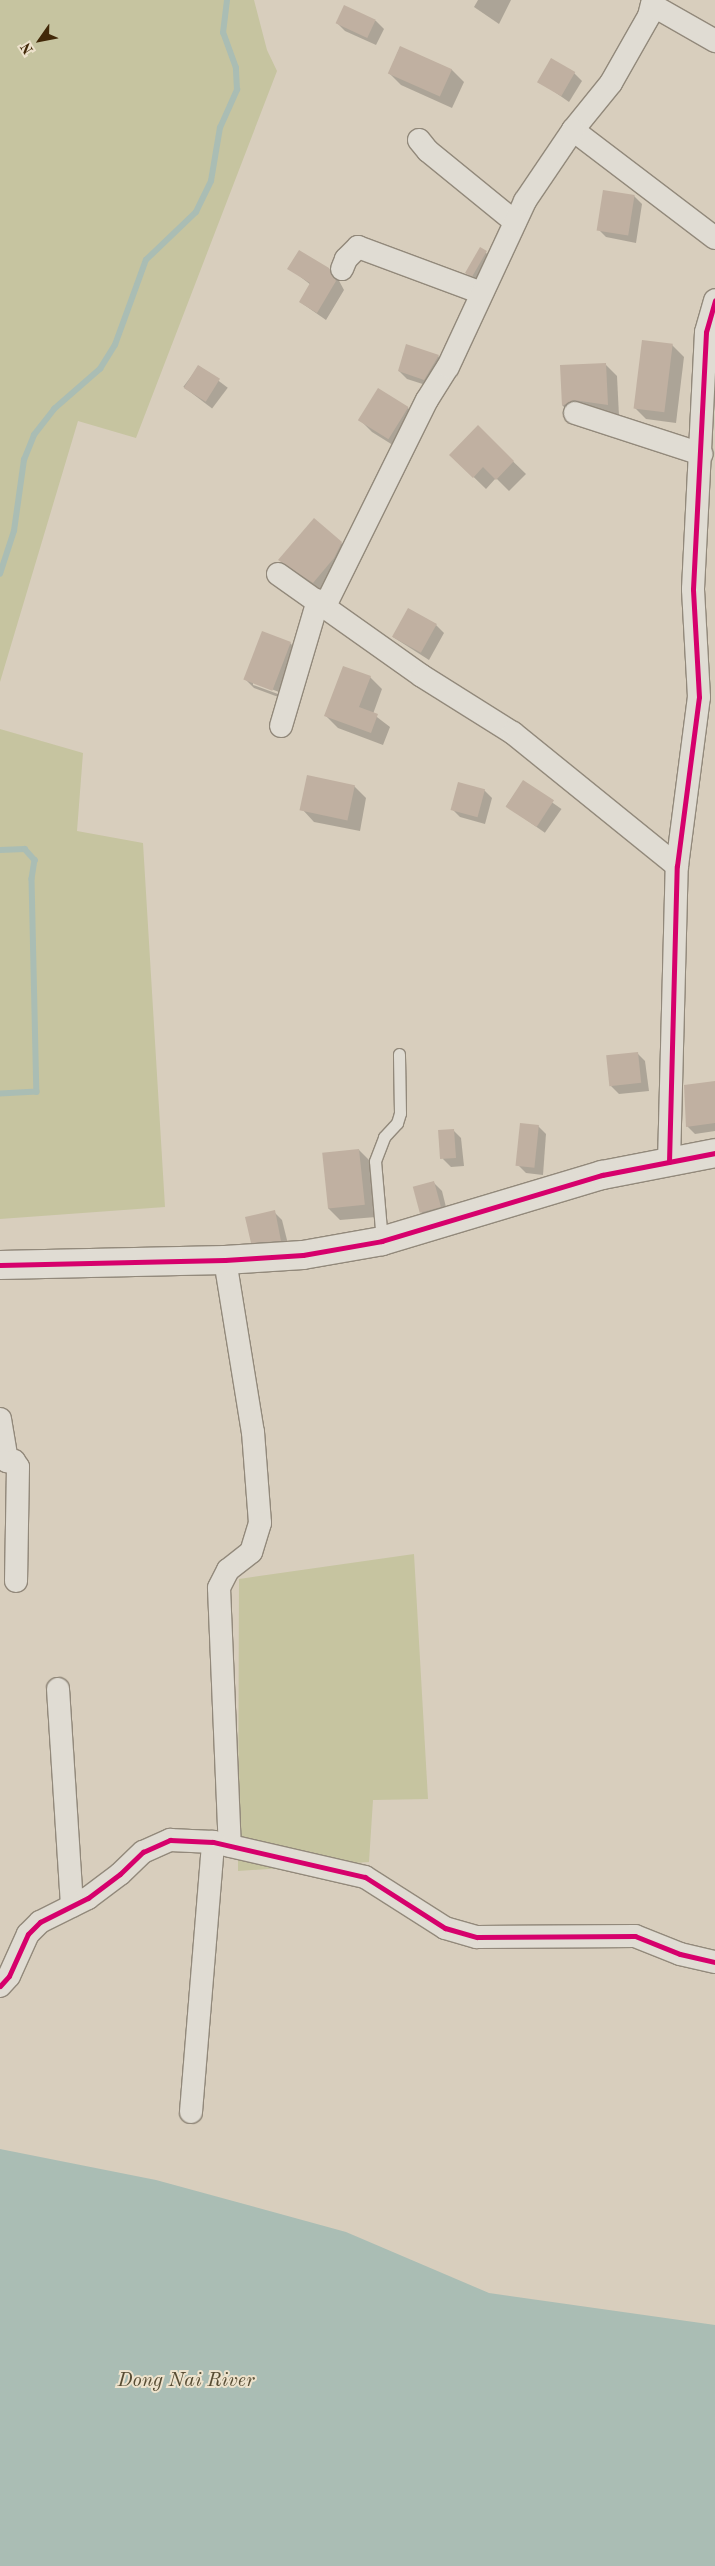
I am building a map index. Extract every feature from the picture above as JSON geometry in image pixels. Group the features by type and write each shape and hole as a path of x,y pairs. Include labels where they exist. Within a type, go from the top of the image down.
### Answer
{"street":[{"path":"281,726 322,603 482,293 525,201 573,130 610,82 649,16 653,2 715,41"},
{"path":"573,130 715,238"},
{"path":"419,140 428,151 515,222"},
{"path":"342,269 346,259 358,247 482,293"},
{"path":"669,1162 677,866 699,697 693,589 701,454 709,392 706,332 715,300"},
{"path":"575,413 701,454"},
{"path":"278,574 322,603 422,676 513,733 677,866"},
{"path":"0,1265 225,1260 303,1255 382,1241 602,1175 715,1153"},
{"path":"192,2112 222,1844 219,1588 228,1570 251,1552 260,1522 253,1432 225,1260"},
{"path":"0,1419 4,1461 14,1461 18,1467 16,1581"},
{"path":"58,1689 72,1906"},
{"path":"0,1986 9,1976 28,1934 40,1922 72,1906 120,1874 142,1852 156,1844 170,1840 222,1844 365,1877 446,1928 477,1937 635,1936 680,1954 715,1962"}],"lane":[{"path":"382,1241 375,1161 384,1137 397,1123 400,1113 399,1054"}],"shaded area":[{"path":"0,0 254,0 267,50 277,71 136,438 78,421 0,682"},
{"path":"0,729 83,753 77,831 143,843 165,1207 0,1219"},
{"path":"414,1554 428,1799 373,1800 369,1862 238,1871 239,1579"}],"water":[{"name":"Dong Nai River","path":"0,2149 156,2180 346,2232 489,2293 715,2325 715,2566 0,2566"}],"building":[{"path":"344,5 376,20 367,38 336,23"},
{"path":"400,46 452,69 440,97 388,73"},
{"path":"551,58 575,72 561,96 537,82"},
{"path":"603,190 635,195 628,236 597,230"},
{"path":"480,247 487,251 472,277 465,273"},
{"path":"299,250 329,268 336,281 317,313 299,302 310,283 287,269"},
{"path":"642,340 673,344 664,412 634,408"},
{"path":"406,344 439,355 424,380 398,371"},
{"path":"606,363 608,405 573,400 562,406 560,365"},
{"path":"198,365 220,379 206,402 184,388"},
{"path":"378,388 409,407 388,439 358,420"},
{"path":"478,425 514,461 496,480 483,467 473,478 449,455"},
{"path":"314,518 342,542 334,558 313,583 278,560"},
{"path":"408,608 437,624 421,653 392,637"},
{"path":"262,631 291,642 272,691 243,680"},
{"path":"343,666 371,676 359,707 378,714 371,733 324,716"},
{"path":"307,775 355,785 347,820 300,810"},
{"path":"523,780 554,800 537,827 506,807"},
{"path":"458,782 485,789 478,817 450,810"},
{"path":"638,1052 641,1083 609,1086 606,1055"},
{"path":"715,1081 715,1123 686,1127 684,1085"},
{"path":"520,1123 539,1125 534,1168 516,1166"},
{"path":"454,1129 456,1158 440,1159 438,1130"},
{"path":"359,1149 365,1205 328,1209 322,1153"},
{"path":"434,1181 441,1207 420,1213 413,1187"},
{"path":"275,1210 281,1241 251,1243 245,1217"}],"waterway":[{"path":"0,574 14,531 24,460 34,435 54,409 100,369 115,345 146,260 196,212 211,181 220,128 237,90 236,68 223,33 227,0"},
{"path":"0,850 25,849 35,860 32,879 37,1092 0,1094"}],"cycle path":[{"path":"669,1162 677,866 699,697 693,589 706,332 715,300"},
{"path":"0,1265 225,1260 303,1255 382,1241 602,1175 715,1153"},
{"path":"0,1986 9,1976 28,1934 40,1922 88,1898 120,1874 143,1852 170,1840 213,1842 365,1877 445,1928 477,1937 635,1936 680,1954 715,1962"}]}
